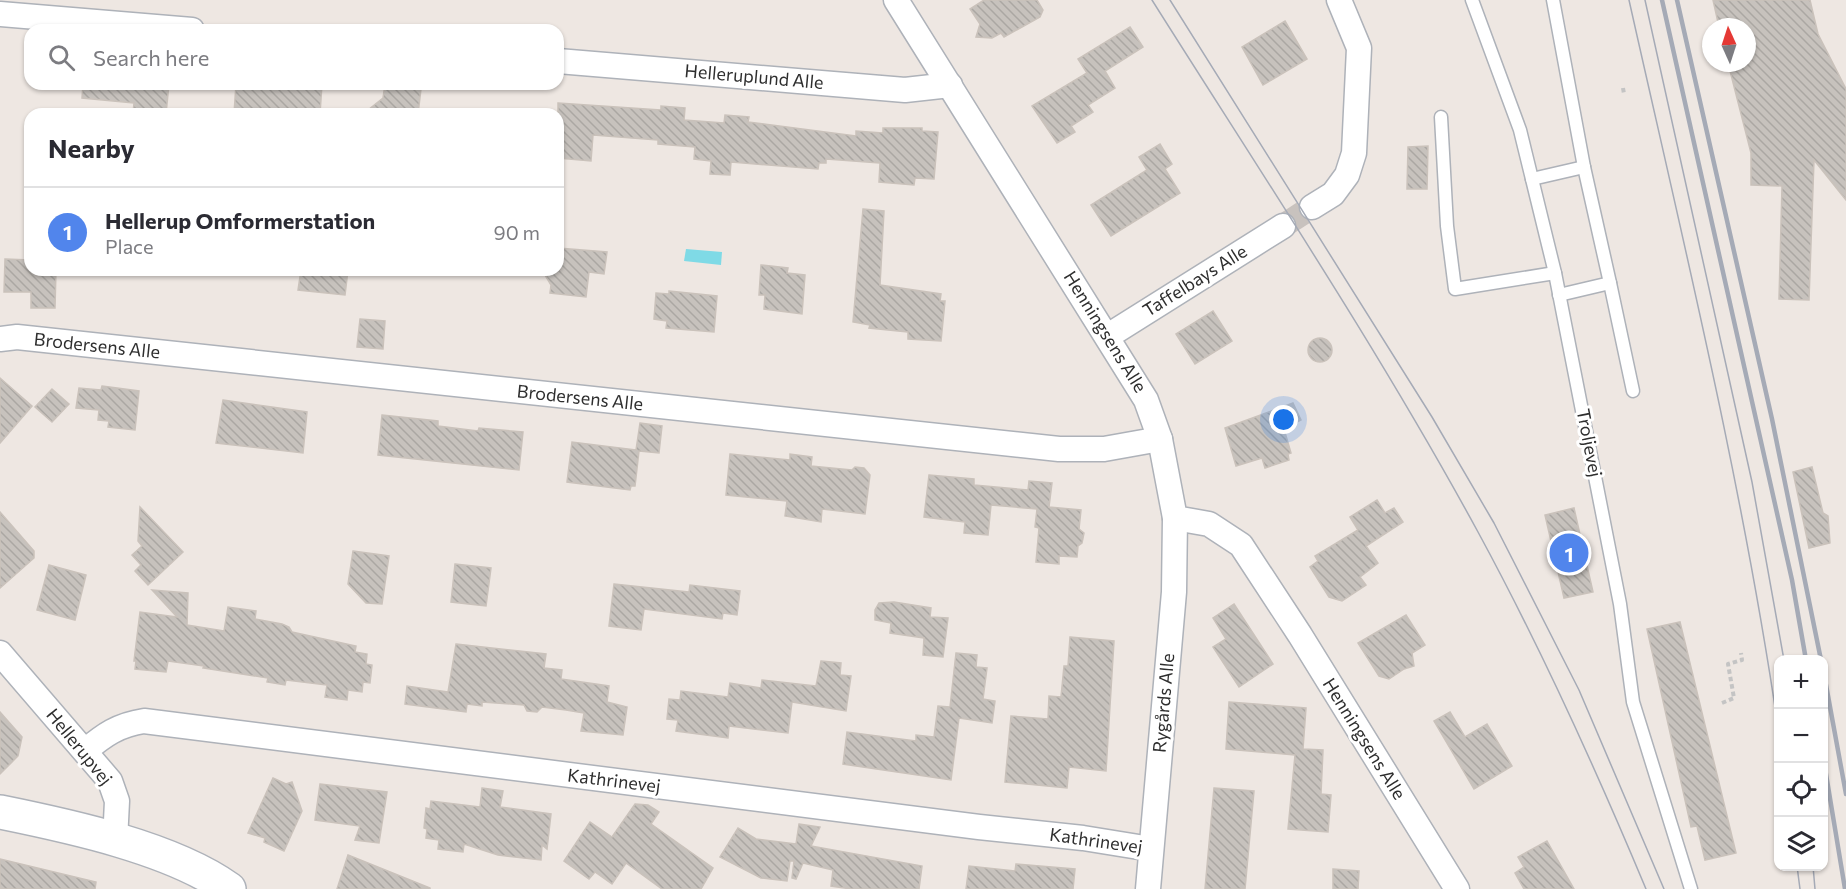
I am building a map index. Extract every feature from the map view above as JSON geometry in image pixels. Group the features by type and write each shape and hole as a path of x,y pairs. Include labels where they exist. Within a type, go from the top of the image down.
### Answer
{"street":[{"name":"Henningsens Alle","path":"897,0 1146,400 1160,439 1175,518 1209,524 1241,545 1306,645 1457,889"},
{"path":"1312,207 1333,194 1347,176 1354,153 1359,48 1339,0"},
{"path":"0,14 120,24"},
{"name":"Helleruplund Alle","path":"564,62 905,90 950,85"},
{"name":"Taffelbays Alle","path":"1108,336 1283,226"},
{"name":"Brodersens Alle","path":"0,339 17,337 1059,449 1104,449 1160,439"},
{"name":"Rygårds Alle","path":"1148,889 1174,592 1175,518"},
{"name":"Hellerupvej","path":"0,652 110,781 117,801 115,841"},
{"name":"Kathrinevej","path":"85,752 109,730 126,724 144,722 979,827 1083,838 1151,849"},
{"path":"0,812 41,820 179,862 229,889"}],"lane":[{"name":"Troljevej","path":"1472,0 1520,130 1555,273 1620,604 1633,702 1692,889"},
{"path":"1553,0 1584,167 1634,391"},
{"path":"1441,117 1447,226 1455,289 1555,273"},
{"path":"1532,179 1584,167"},
{"path":"1559,295 1610,283"}],"path":[{"path":"1623,88 1624,94"},
{"path":"1722,703 1734,698 1728,664 1742,660 1741,653"}],"water":[{"path":"686,249 722,252 721,265 684,261"}],"building":[{"path":"984,0 1037,0 1043,10 1040,17 1004,37 1001,33 992,38 976,37 980,24 970,9"},
{"path":"1713,0 1810,0 1818,34 1846,89 1846,200 1814,160 1809,300 1779,299 1782,186 1751,185 1751,153 1730,72 1756,72 1756,18 1717,18"},
{"path":"1285,21 1307,59 1263,85 1242,47"},
{"path":"1130,27 1143,47 1105,71 1115,88 1088,105 1093,112 1071,126 1075,132 1057,143 1032,106 1087,73 1078,59"},
{"path":"83,90 168,90 167,108 134,108 134,103 82,98"},
{"path":"236,90 322,90 320,108 234,108"},
{"path":"384,90 421,90 419,108 370,108 383,98"},
{"path":"558,103 661,110 661,106 685,108 684,120 724,123 725,115 749,117 748,122 856,136 856,131 883,133 883,128 922,128 922,131 938,132 934,179 915,178 914,185 879,182 880,163 826,159 826,163 819,163 818,169 731,162 730,175 710,174 711,161 694,159 695,147 658,144 658,140 593,135 591,161 564,159 564,108 558,108"},
{"path":"1160,144 1172,164 1165,169 1180,193 1111,236 1091,205 1147,170 1139,157"},
{"path":"1428,146 1427,189 1407,189 1408,147"},
{"path":"863,209 884,211 880,285 941,294 940,301 945,301 941,341 908,339 908,332 869,328 870,325 853,322"},
{"path":"564,248 607,252 604,274 589,272 586,297 550,293 551,285 546,276 564,276"},
{"path":"5,259 24,260 24,276 56,276 55,308 31,308 31,292 4,292"},
{"path":"761,265 788,268 787,273 805,275 802,314 764,309 765,295 759,295"},
{"path":"300,276 347,276 345,295 298,290"},
{"path":"669,291 717,296 714,332 666,328 667,321 654,319 656,293 669,294"},
{"path":"1213,311 1232,341 1195,364 1176,334"},
{"path":"360,319 385,321 383,349 357,347"},
{"path":"1320,338 1325,339 1331,345 1331,355 1325,361 1320,362 1315,361 1309,355 1308,350 1309,345 1315,339"},
{"path":"0,378 32,406 0,443"},
{"path":"102,386 139,391 135,430 108,427 109,421 98,420 99,410 76,408 79,388 101,390"},
{"path":"52,389 69,404 52,422 35,407"},
{"path":"223,400 307,412 303,453 216,443"},
{"path":"1293,403 1301,420 1284,429 1291,453 1288,454 1289,460 1265,468 1262,458 1236,466 1225,428"},
{"path":"382,415 438,421 438,426 478,431 479,428 523,432 519,470 378,455"},
{"path":"640,423 662,426 659,453 639,451 635,486 631,486 630,490 567,482 572,442 636,450"},
{"path":"730,454 790,460 790,454 812,457 811,466 852,470 855,467 864,468 870,475 865,514 822,509 821,522 785,516 787,501 726,495"},
{"path":"1812,467 1823,513 1828,516 1830,543 1809,548 1793,472"},
{"path":"929,475 974,479 974,485 1028,490 1029,481 1052,483 1049,507 1081,510 1079,529 1084,533 1082,543 1078,546 1077,557 1059,556 1059,564 1036,562 1039,528 1035,527 1037,509 991,505 988,535 964,533 965,522 924,517"},
{"path":"1377,500 1385,513 1394,508 1403,522 1366,546 1378,563 1360,577 1366,585 1342,601 1329,597 1310,567 1318,561 1315,556 1358,530 1350,517"},
{"path":"140,507 183,552 148,585 135,571 141,565 132,555 142,546 138,541"},
{"path":"1574,508 1593,592 1564,598 1545,515"},
{"path":"0,512 34,551 34,558 0,588"},
{"path":"353,551 389,556 382,604 366,603 348,584"},
{"path":"455,564 491,568 486,606 451,602"},
{"path":"49,565 86,575 75,620 37,610"},
{"path":"614,584 689,592 690,585 740,591 737,615 723,613 722,619 644,609 641,630 609,626"},
{"path":"152,590 188,593 187,625 224,631 228,607 256,611 255,619 282,624 289,627 292,632 356,646 355,652 367,654 366,664 372,665 370,683 363,682 362,692 348,690 347,700 325,697 327,685 286,680 285,685 267,682 268,678 203,668 204,666 168,661 166,672 135,669 140,612 177,617"},
{"path":"894,602 931,608 930,617 948,618 943,657 923,655 924,638 890,633 891,623 875,620 875,610 879,603"},
{"path":"1234,604 1273,664 1239,687 1213,647 1226,639 1213,618"},
{"path":"1406,615 1425,645 1412,653 1414,666 1404,669 1389,679 1379,676 1358,643"},
{"path":"1680,622 1736,853 1705,860 1697,826 1691,827 1647,629"},
{"path":"1070,637 1114,641 1106,771 1069,767 1067,788 1005,782 1011,716 1048,719 1049,696 1061,697 1064,666 1068,666"},
{"path":"456,644 546,654 544,668 562,670 561,679 609,686 607,702 627,707 623,735 581,731 584,713 566,710 542,707 537,712 527,711 524,705 482,702 482,706 467,704 466,712 405,704 407,686 448,692"},
{"path":"956,653 977,655 976,667 987,668 983,699 995,701 992,723 959,718 951,780 843,764 847,732 916,741 916,735 934,737 938,706 950,707"},
{"path":"821,661 841,663 840,675 851,676 846,711 792,702 788,733 729,726 728,738 676,731 678,720 667,719 669,699 680,700 681,691 728,697 730,683 761,688 762,680 816,686"},
{"path":"1229,702 1306,708 1303,749 1323,750 1321,794 1331,795 1328,832 1288,829 1295,755 1226,749"},
{"path":"0,712 22,737 18,756 0,774"},
{"path":"1450,712 1465,737 1487,724 1512,766 1474,789 1434,721"},
{"path":"273,778 286,784 292,782 302,811 284,851 264,842 265,838 248,833"},
{"path":"320,784 387,792 379,843 355,840 360,826 315,820"},
{"path":"482,788 503,791 500,807 551,814 547,849 542,845 541,860 498,855 464,844 463,852 438,849 439,840 426,838 427,829 424,828 426,808 430,809 431,801 480,807"},
{"path":"1214,788 1254,791 1245,889 1205,889"},
{"path":"635,804 648,805 659,812 651,824 713,868 701,889 662,889 626,863 612,884 595,872 589,879 564,861 590,822 612,837"},
{"path":"799,824 820,827 811,846 922,866 919,889 851,889 831,886 833,870 803,863 796,879 792,878 794,861 790,861 787,881 761,878 720,857 738,828 756,839 796,844"},
{"path":"1547,841 1574,889 1524,889 1515,873 1524,867 1518,857"},
{"path":"348,855 430,888 430,889 337,889"},
{"path":"0,859 96,882 95,889 0,889"},
{"path":"1016,864 1075,869 1073,889 966,889 969,866 1015,871"},
{"path":"1333,869 1359,871 1358,889 1333,889"}],"tunnel":[{"path":"1283,226 1312,207"}],"tram line":[{"path":"1152,0 1361,330 1478,532 1567,708 1646,889"},
{"path":"1170,0 1432,417 1494,523 1579,690 1664,889"},
{"path":"1629,0 1729,453 1775,709"},
{"path":"1645,0 1752,482 1783,655"},
{"path":"1798,871 1800,889"},
{"path":"1813,871 1815,889"}],"railway":[{"path":"1662,0 1792,580 1805,655"},
{"path":"1677,0 1772,419 1820,655"},
{"path":"1828,696 1846,794"},
{"path":"1824,763 1845,889"}],"place":[{"name":"Hellerup Omformerstation","path":"1569,553"}]}
